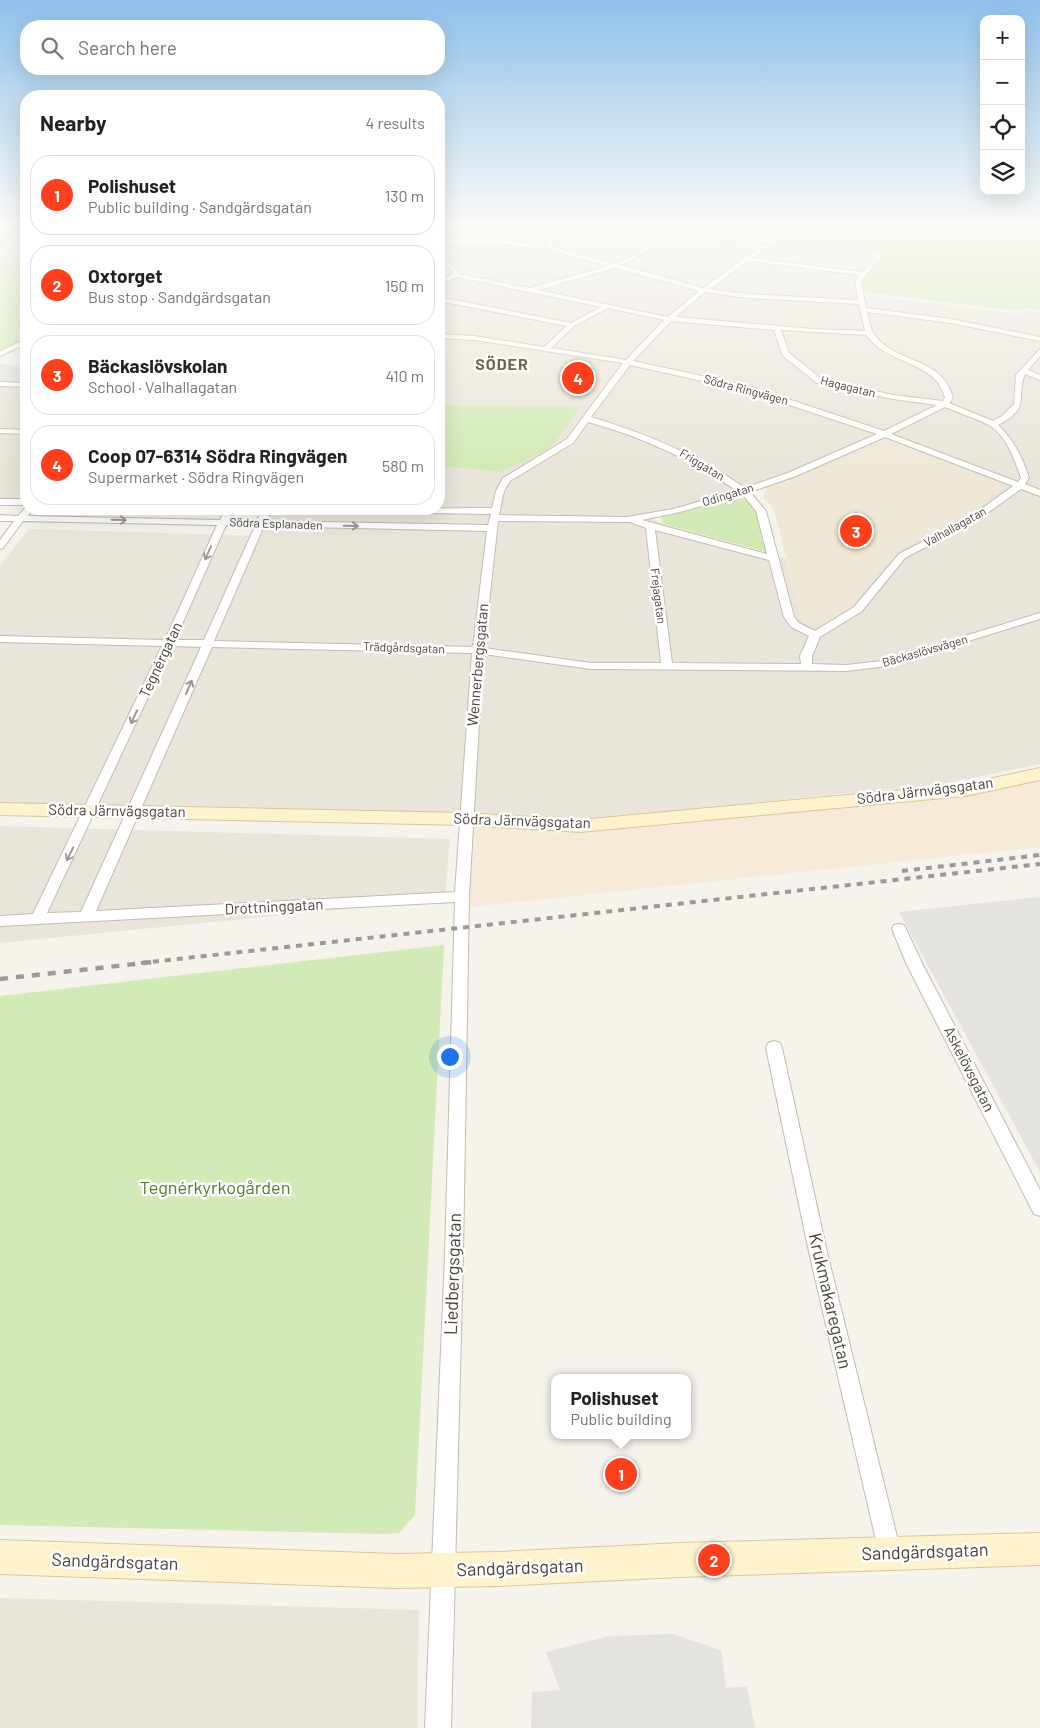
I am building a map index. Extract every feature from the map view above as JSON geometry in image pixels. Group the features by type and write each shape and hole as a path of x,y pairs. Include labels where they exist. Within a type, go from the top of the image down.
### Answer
{"street":[{"path":"478,307 572,325"},
{"path":"546,349 572,325 605,307"},
{"path":"609,307 669,319 777,329 870,333"},
{"name":"Wennerbergsgatan","path":"466,819 478,650 500,491 506,480 570,441 628,362 669,319 684,307"},
{"path":"863,307 870,333 880,345 928,370 940,380 950,395 945,404 994,424 1006,436 1025,478 1020,485"},
{"path":"867,307 1040,339"},
{"name":"Hagagatan","path":"777,329 786,354 820,381 893,397 945,404"},
{"name":"Södra Ringvägen","path":"445,336 474,338 628,362 769,395 884,434 1040,493"},
{"path":"0,354 20,344"},
{"path":"994,424 1005,418 1018,404 1019,380 1023,370 1040,351"},
{"path":"1023,370 1040,378"},
{"path":"0,384 20,385"},
{"name":"Odingatan","path":"495,519 630,519 745,492 884,434 945,404"},
{"name":"Friggatan","path":"588,419 634,432 669,446 697,460 753,499 761,511 792,622 815,635"},
{"path":"0,431 20,432"},
{"name":"Valhallagatan","path":"815,635 858,609 896,562 909,551 976,517 1020,485"},
{"path":"0,502 20,502"},
{"path":"0,546 23,515"},
{"name":"Tegnérgatan","path":"90,810 169,642 226,515"},
{"path":"85,918 134,812 264,515"},
{"path":"444,515 495,519"},
{"name":"Södra Esplanaden","path":"0,518 222,522 260,525 495,519"},
{"path":"630,519 773,558"},
{"name":"Frejagatan","path":"650,526 667,666"},
{"name":"Bäckaslövsvägen","path":"807,668 846,668 883,664 1040,616"},
{"path":"807,668 806,656 815,635"},
{"name":"Trädgårdsgatan","path":"0,638 478,650 591,666 807,668"},
{"name":"Södra Järnvägsgatan","path":"0,808 466,819 580,826 964,790 1040,774"},
{"path":"38,918 90,810"},
{"name":"Liedbergsgatan","path":"438,1728 454,1265 462,897 466,819"},
{"name":"Drottninggatan","path":"0,921 462,897"},
{"name":"Askelövsgatan","path":"899,929 915,965 1040,1208"},
{"name":"Krukmakaregatan","path":"774,1048 818,1252 890,1554"},
{"name":"Sandgärdsgatan","path":"0,1558 444,1571 1040,1549"}],"shaded area":[{"path":"445,307 960,307 1021,314 1024,310 1040,312 1040,764 948,783 572,821 449,811 429,825 0,814 0,565 29,529 262,536 269,515 445,515 445,467 502,472 553,445 580,407 445,405","holes":["879,442 898,443 1000,482 974,510 893,552 853,605 802,621 786,559 652,519 767,488"]},
{"path":"0,363 20,366 20,385 0,384"},
{"path":"0,387 20,388 20,498 0,498"},
{"path":"879,442 898,443 1000,482 1002,489 974,510 893,552 853,605 823,623 812,625 802,621 774,509 763,497 767,488"},
{"path":"1040,774 1040,847 461,908 467,819 580,826 965,790"},
{"path":"0,826 450,839 445,899 0,943"},
{"path":"1040,897 1040,1172 899,912"},
{"path":"0,1598 419,1610 417,1728 0,1728"},
{"path":"673,1634 721,1650 726,1688 747,1686 755,1728 531,1728 532,1692 560,1690 546,1652 610,1636"}],"green space":[{"path":"0,307 20,307 20,345 0,354"},
{"path":"984,307 1040,307 1040,310 1023,308 1021,311"},
{"path":"445,405 580,407 553,446 502,472 445,467"},
{"path":"739,498 751,501 769,553 664,524 660,518"},
{"name":"Tegnérkyrkogården","path":"444,945 415,1515 399,1533 382,1534 0,1525 0,996"}],"railway":[{"path":"902,871 1040,855"},
{"path":"141,963 1040,864"},
{"path":"0,979 153,962"}],"place":[{"name":"Coop 07-6314 Södra Ringvägen","path":"578,378"},
{"name":"Bäckaslövskolan","path":"856,531"},
{"name":"Polishuset","path":"621,1474"},
{"name":"Oxtorget","path":"714,1560"}],"district":[{"name":"SÖDER","path":"502,364"}]}
